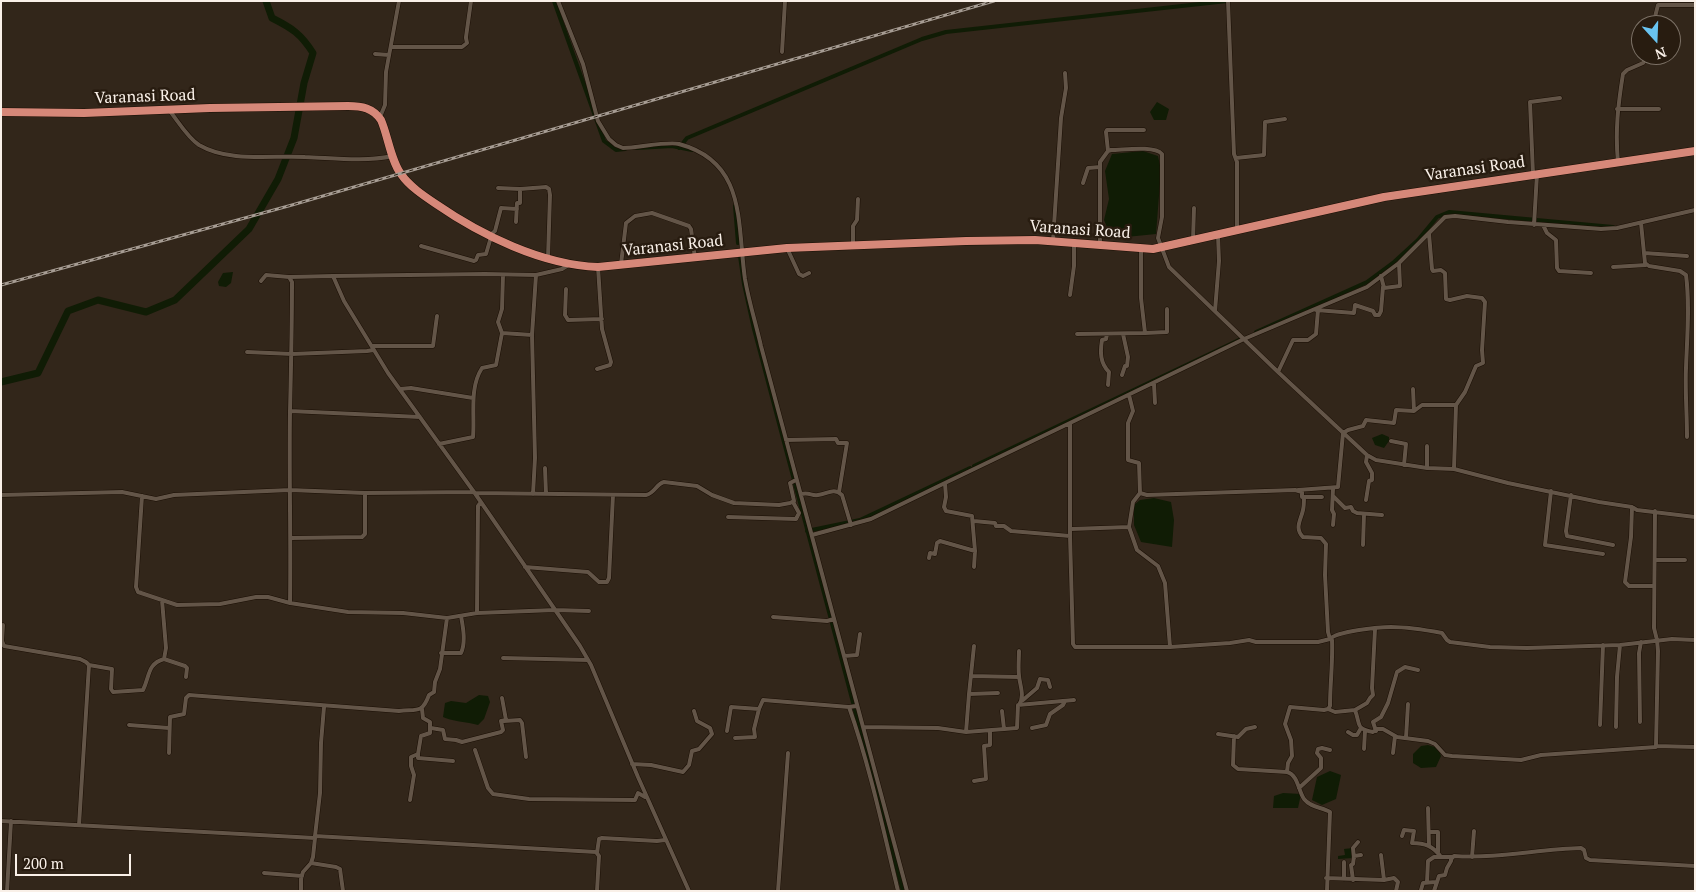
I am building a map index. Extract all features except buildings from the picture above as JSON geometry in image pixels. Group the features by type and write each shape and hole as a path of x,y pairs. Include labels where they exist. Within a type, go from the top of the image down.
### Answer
{"highway":[{"name":"Varanasi Road","path":"1,112 84,113 362,107 373,111 379,118 400,172 407,181 429,199 464,222 490,236 548,258 570,264 598,267 786,248 966,241 1053,241 1141,249 1163,248 1384,197 1695,151"}],"street":[{"path":"379,118 385,104 386,76 398,1"},
{"path":"391,47 462,47 467,42 471,1"},
{"path":"558,1 583,64 597,120 606,136 616,145 623,148 680,145 699,151 712,160 729,183 736,203 739,253 786,440 794,481 801,494 856,706 907,891"},
{"path":"782,52 785,1"},
{"path":"1228,3 1234,154 1236,158 1237,231"},
{"path":"1656,15 1658,5 1695,5"},
{"path":"375,54 389,55"},
{"path":"1618,163 1617,109 1625,71 1640,65"},
{"path":"1053,241 1061,118 1066,88 1065,73"},
{"path":"1534,221 1535,174 1530,102 1560,98"},
{"path":"1617,109 1659,109"},
{"path":"168,110 190,137 200,145 239,157 305,157 344,160 393,156"},
{"path":"1236,158 1264,155 1265,122 1285,119"},
{"path":"1100,244 1100,162 1108,151 1106,132 1107,130 1144,130"},
{"path":"1108,151 1148,148 1158,150 1162,154 1162,217 1158,238 1169,267 1343,433 1376,460 1427,468 1454,469 1508,483 1599,502 1632,506 1638,510 1695,517"},
{"path":"1083,183 1088,168 1100,167"},
{"path":"498,188 546,187 550,192 548,258"},
{"path":"516,222 517,203 520,203 520,189"},
{"path":"853,246 853,226 856,224 858,215 858,199"},
{"path":"421,246 474,261 478,255 486,254 490,236 496,231 501,208 517,209"},
{"path":"1192,241 1194,208"},
{"path":"811,532 871,519 1154,384 1242,338 1315,310 1367,287 1399,263 1441,220 1450,216 1534,221 1544,225 1601,229 1617,228 1695,210"},
{"path":"621,265 626,223 635,216 652,213 689,226 695,258"},
{"path":"1641,223 1646,265"},
{"path":"1544,225 1547,233 1556,240 1559,271 1591,274"},
{"path":"1429,233 1428,239 1432,268 1434,271 1441,270 1446,273 1446,299 1450,300 1469,296 1485,300 1483,363 1476,366 1465,392 1456,405 1454,469"},
{"path":"1214,311 1219,261 1218,235"},
{"path":"1070,295 1074,266 1074,242"},
{"path":"786,248 799,274 803,276 809,273"},
{"path":"1141,249 1141,298 1145,333"},
{"path":"1644,253 1687,256"},
{"path":"1383,287 1400,286 1399,263"},
{"path":"261,281 266,275 289,277 536,275 562,269 570,264"},
{"path":"1613,267 1646,265 1680,271 1686,275 1688,328 1685,382 1687,393 1687,438"},
{"path":"597,369 610,365 611,362 602,328 598,267"},
{"path":"439,444 473,437 473,398 480,370 496,365 502,333 498,322 502,308 503,274"},
{"path":"533,494 535,458 532,335 536,275"},
{"path":"333,276 344,301 400,389 481,502 588,660 647,799 689,891"},
{"path":"1315,310 1354,313 1355,305 1374,311 1375,315 1379,315 1383,287 1380,276"},
{"path":"289,277 292,282 290,602"},
{"path":"566,289 565,315 568,320 602,319"},
{"path":"1077,334 1167,332 1167,309"},
{"path":"1278,372 1294,340 1308,340 1316,334 1315,310"},
{"path":"247,352 292,354 433,346 437,316"},
{"path":"502,333 532,335"},
{"path":"1107,334 1106,339 1102,340 1100,349 1103,365 1109,372 1108,385"},
{"path":"1122,375 1125,366 1127,366 1128,357 1123,334"},
{"path":"1154,384 1155,403"},
{"path":"400,389 411,388 473,398"},
{"path":"1413,389 1414,411"},
{"path":"1129,395 1133,412 1128,423 1128,460 1139,463 1140,493 1133,502 1129,527 1137,550 1158,566 1165,583 1170,647"},
{"path":"1343,433 1363,426 1366,420 1394,423 1396,410 1414,411 1422,405 1456,405"},
{"path":"290,411 420,417"},
{"path":"1070,423 1070,536 1073,644 1075,647 1170,647 1248,640 1256,642 1318,642 1350,631 1393,627 1440,632 1450,642 1490,647 1527,648 1620,645 1657,640 1695,640"},
{"path":"1140,493 1147,495 1338,488 1343,433"},
{"path":"786,440 836,439 838,442 847,443 839,492"},
{"path":"1391,441 1406,444 1404,465"},
{"path":"1427,446 1427,468"},
{"path":"1366,500 1369,481 1372,480 1372,473 1366,462 1368,455"},
{"path":"545,468 546,494"},
{"path":"728,517 796,519 799,513 794,502 790,484 794,481"},
{"path":"1,495 122,492 158,499 174,495 290,490 365,493 474,492 646,495 652,493 659,483 664,482 697,486 734,503 779,505 794,502"},
{"path":"945,483 946,497 944,507 946,511 970,515 974,521 974,567"},
{"path":"1333,489 1333,525"},
{"path":"801,494 809,492 817,495 831,490 839,492 842,495 851,522"},
{"path":"1298,490 1302,492 1302,497 1304,497 1303,511 1298,523 1300,534 1303,537 1321,538 1326,544 1325,575 1328,632 1332,640 1333,659 1328,709"},
{"path":"1551,491 1545,545 1603,554"},
{"path":"291,538 362,537 365,534 365,493"},
{"path":"525,567 588,572 599,582 607,582 609,578 613,495"},
{"path":"1571,495 1567,536 1613,544"},
{"path":"142,496 136,589 141,594 177,604 220,604 243,599 268,597 348,612 447,618 477,613 555,610 589,611"},
{"path":"1333,496 1344,508 1351,507 1356,513 1382,515"},
{"path":"1304,497 1322,497"},
{"path":"477,613 478,506 481,502"},
{"path":"1632,506 1625,582 1629,586 1654,586"},
{"path":"1656,511 1654,586 1654,628 1657,640 1656,747"},
{"path":"1363,545 1364,514"},
{"path":"974,521 995,522 996,526 1004,526 1010,531 1070,536"},
{"path":"1071,529 1129,527"},
{"path":"929,558 930,553 935,554 937,543 940,542 975,551"},
{"path":"1655,560 1685,560"},
{"path":"162,600 166,648 164,658"},
{"path":"441,653 462,653 464,634 461,616"},
{"path":"773,617 834,620"},
{"path":"447,618 440,669 435,682 434,692 429,694 422,709 423,718 430,722 430,733 421,736 418,758 453,761"},
{"path":"3,625 2,641 4,646 80,659 84,660 89,666 112,669 113,692 142,691 151,668 156,661 164,658 185,666 187,668 186,678"},
{"path":"1287,772 1288,763 1292,756 1291,740 1285,724 1290,707 1328,709 1335,712 1355,710 1367,702 1373,695 1374,629"},
{"path":"844,656 857,655 860,634"},
{"path":"1640,722 1639,653 1641,642"},
{"path":"1600,725 1603,645"},
{"path":"1616,727 1620,645"},
{"path":"966,732 974,646"},
{"path":"1018,651 1022,700"},
{"path":"503,658 588,660"},
{"path":"79,825 89,666"},
{"path":"1376,732 1374,722 1381,718 1388,704 1397,672 1406,667 1418,670"},
{"path":"971,676 1019,677"},
{"path":"863,728 938,728 966,732 1017,728 1016,707 1037,688 1040,679 1048,680 1050,687"},
{"path":"969,694 998,693"},
{"path":"169,753 171,716 184,714 186,698 189,695 324,707 398,711 422,709"},
{"path":"501,721 506,720 502,698"},
{"path":"735,738 755,737 754,729 763,700 856,706"},
{"path":"1019,705 1074,700"},
{"path":"1032,728 1046,725 1053,711 1063,705 1065,701"},
{"path":"1406,738 1408,704"},
{"path":"301,891 303,872 311,863 313,857 320,793 324,707"},
{"path":"727,731 731,707 759,709"},
{"path":"849,707 862,743 898,891"},
{"path":"1355,710 1361,728 1365,731 1376,732 1377,729 1386,730 1395,736 1433,743 1448,755 1517,760 1541,755 1656,747 1695,747"},
{"path":"632,764 651,764 683,772 689,765 692,751 699,749 712,734 710,728 697,721 694,711"},
{"path":"1002,711 1004,729"},
{"path":"501,721 520,720 526,757"},
{"path":"431,728 443,730 445,739 462,742 501,732 503,730 501,721"},
{"path":"129,725 169,728"},
{"path":"1218,734 1240,736 1246,729 1254,727"},
{"path":"1348,732 1351,735 1357,735 1361,728"},
{"path":"974,781 986,779 984,746 990,745 990,731"},
{"path":"1364,749 1365,731"},
{"path":"1234,736 1233,765 1235,767 1293,774 1308,803 1330,812 1327,891"},
{"path":"1393,753 1395,736"},
{"path":"1299,788 1321,768 1321,758 1317,753 1318,749 1330,750"},
{"path":"475,750 488,788 493,794 529,799 635,800 638,793 647,799"},
{"path":"778,891 788,753"},
{"path":"410,800 414,775 411,757 418,754"},
{"path":"1428,808 1429,846"},
{"path":"1,821 597,853"},
{"path":"7,891 10,821"},
{"path":"1402,836 1404,830 1414,831 1412,843 1422,843 1429,846 1439,855"},
{"path":"1472,857 1474,831"},
{"path":"1429,832 1438,832 1439,855"},
{"path":"596,891 599,840 602,838 665,840"},
{"path":"1352,880 1353,848 1358,842"},
{"path":"1427,882 1428,861 1439,855 1472,857 1581,848 1584,850 1586,858 1590,860 1695,866"},
{"path":"1354,858 1361,855"},
{"path":"1381,855 1384,880"},
{"path":"1434,891 1439,876 1445,875 1453,856"},
{"path":"1344,862 1344,879"},
{"path":"311,863 340,869 343,891"},
{"path":"264,873 302,876"},
{"path":"1326,878 1352,880 1397,879 1396,891"},
{"path":"1421,890 1423,883 1436,882"}],"shaded area":[{"path":"1157,102 1169,109 1166,120 1154,120 1150,112"},
{"path":"1143,151 1158,156 1161,170 1156,234 1126,237 1109,232 1104,220 1109,199 1105,171 1112,154"},
{"path":"233,272 231,283 226,287 219,286 218,282 223,273"},
{"path":"1382,434 1389,437 1389,441 1384,448 1375,445 1372,438"},
{"path":"1154,498 1171,502 1174,520 1172,547 1141,542 1134,525 1134,505 1140,500"},
{"path":"479,695 488,696 490,702 484,719 478,725 443,717 445,703 451,701 466,703"},
{"path":"1428,745 1438,748 1441,756 1436,767 1421,768 1413,763 1413,754 1421,746"},
{"path":"1330,771 1341,775 1336,799 1322,805 1312,800 1317,777"},
{"path":"1283,793 1301,794 1298,808 1273,808 1274,796"},
{"path":"1353,848 1353,858 1338,859 1338,856 1345,855 1344,849"}],"waterway":[{"path":"1,382 38,373 68,311 98,300 146,312 175,300 249,229 278,179 294,138 304,83 313,53 296,32 272,18 266,1"},
{"path":"554,1 604,141 616,150 625,149"},
{"path":"679,148 687,138 922,39 946,32 1227,1"},
{"path":"637,148 672,146 692,150"},
{"path":"735,206 738,243"},
{"path":"1256,332 1367,282 1394,262 1418,240 1437,217 1449,212 1613,227"},
{"path":"740,256 754,329 903,891"},
{"path":"974,466 1241,339"},
{"path":"807,531 860,520 970,468"}],"railway":[{"path":"1,285 292,205 994,1"}]}
